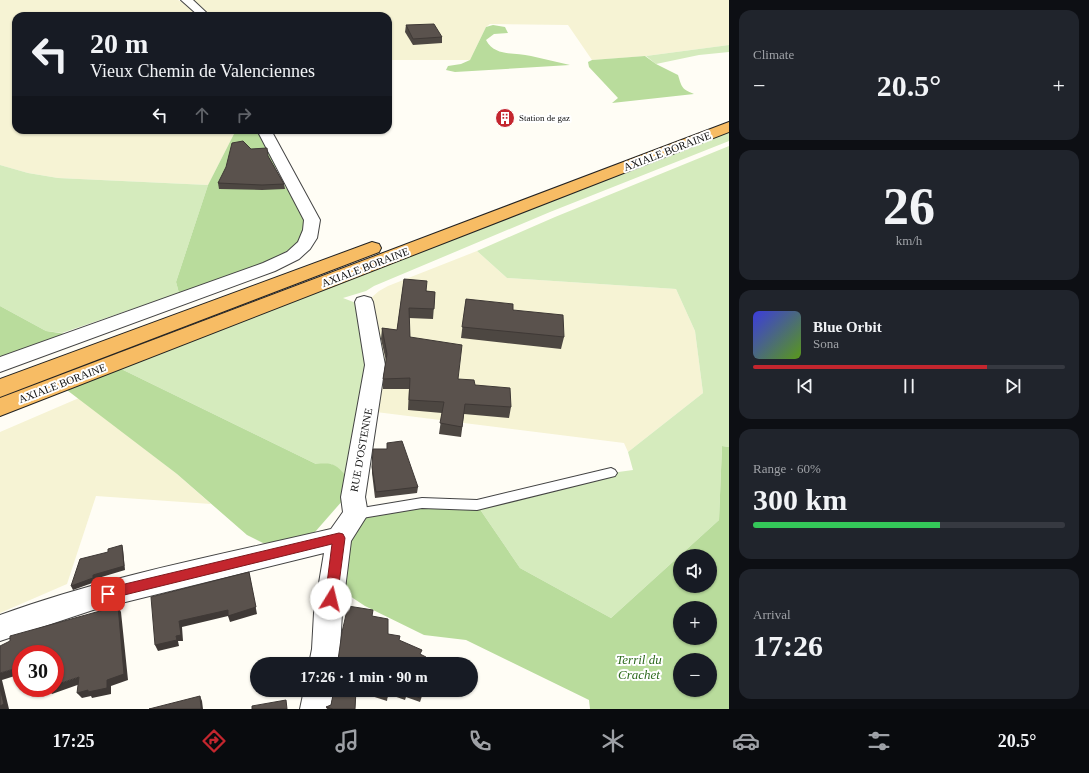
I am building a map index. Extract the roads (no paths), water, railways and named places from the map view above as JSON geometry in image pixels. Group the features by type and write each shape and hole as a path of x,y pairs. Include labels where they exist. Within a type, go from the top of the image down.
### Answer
{"highway":[{"name":"AXIALE BORAINE","path":"112,355 729,114"},
{"name":"AXIALE BORAINE","path":"0,407 15,388 112,355 729,126"}],"street":[{"path":"186,0 193,4 201,12"},
{"path":"0,365 269,267 298,252 307,242 312,230 312,220 266,134"},
{"name":"RUE D'OSTENNE","path":"356,514 353,497 375,364 364,302"},
{"path":"325,657 328,613 339,538 356,514"},
{"path":"0,628 93,597 339,538"},
{"path":"315,709 318,697"}],"lane":[{"path":"356,514 422,503 476,505 611,473"}],"place":[{"name":"Station de gaz","path":"505,118"}],"park label":[{"name":"Terril du Crachet","path":"639,666"}]}
